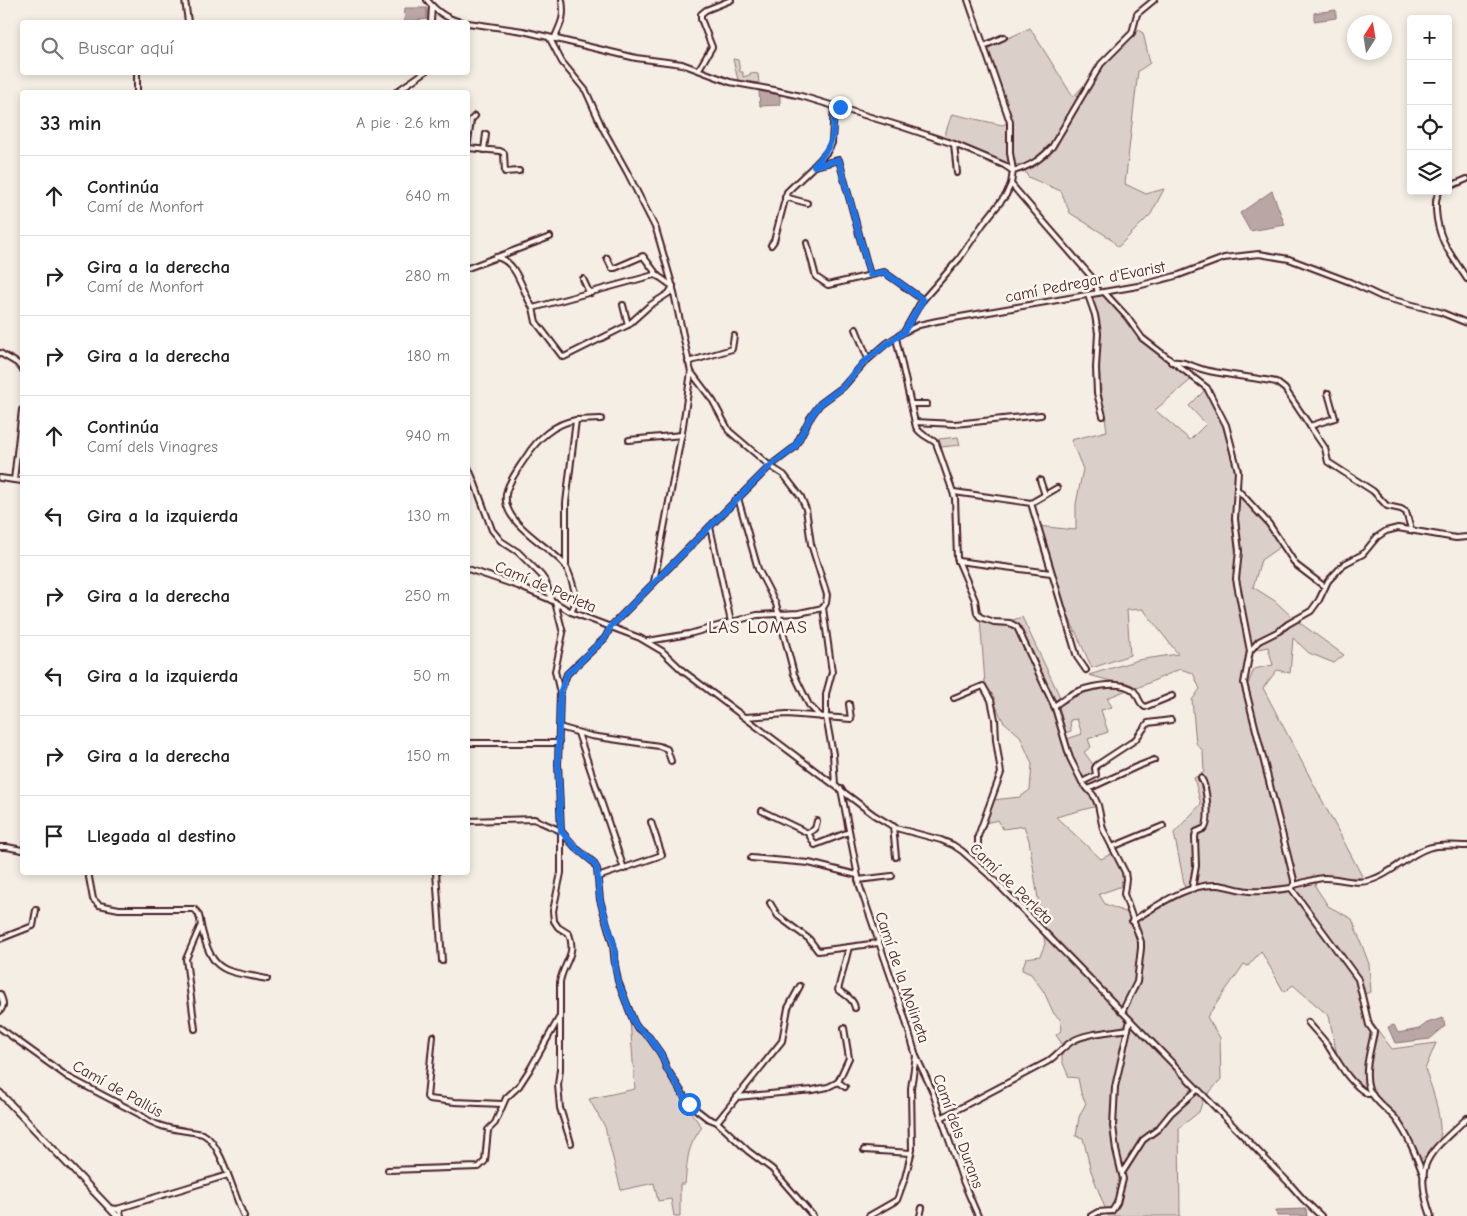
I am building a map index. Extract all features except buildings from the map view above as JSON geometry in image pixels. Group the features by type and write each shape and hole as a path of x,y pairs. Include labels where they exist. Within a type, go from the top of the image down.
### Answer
{"main road":[{"path":"0,1093 115,1216"},
{"path":"0,1097 115,1216"}],"street":[{"path":"185,0 188,20"},
{"path":"427,0 451,20"},
{"path":"552,39 563,20 562,0"},
{"path":"698,69 712,47 701,19 701,14 706,10 731,0"},
{"path":"560,693 567,674 605,638 611,626 770,466 795,447 810,418 820,404 843,387 868,359 904,332 923,300 959,259 1006,195 1011,184 1013,171 1010,153 1010,122 968,0"},
{"path":"1013,171 1033,164 1052,147 1101,64 1132,33 1137,14 1154,0"},
{"path":"431,20 432,6"},
{"path":"470,23 512,29 636,58 682,64 730,82 774,90 834,106 954,144 1004,165 1013,171"},
{"path":"984,46 1004,37"},
{"path":"552,39 562,62 586,91 602,127 652,220 673,286 691,372 713,401 729,431 794,486 806,509 811,544 826,587 826,603 823,608 832,672 826,694 824,717 832,754 835,784"},
{"path":"137,75 137,90"},
{"path":"399,90 421,75"},
{"path":"771,245 774,241 787,192 827,152 832,143 834,106"},
{"path":"470,127 471,120 475,116"},
{"path":"484,150 486,134"},
{"path":"954,144 957,173"},
{"path":"470,148 500,151 504,154 506,172 519,171"},
{"path":"814,166 839,160 870,275"},
{"path":"1452,185 1467,179"},
{"path":"1011,184 1095,281 1098,293"},
{"path":"1438,195 1436,200 1439,234 1467,279"},
{"path":"785,197 807,203"},
{"path":"470,267 550,237"},
{"path":"807,243 816,277 828,285 884,272 923,300"},
{"name":"camí Pedregar d'Evarist","path":"904,332 916,326 937,321 1088,295 1170,278 1224,258 1260,254 1288,259 1350,282 1382,297 1440,312 1467,323"},
{"path":"607,258 612,268 615,268 643,256 665,283 673,286"},
{"path":"496,257 503,258 520,280 533,308 536,322 564,357 628,325 649,306 669,293 673,286"},
{"path":"533,308 654,275 658,276"},
{"path":"582,279 591,293"},
{"path":"1104,292 1127,317 1142,338 1207,388 1226,425 1238,471 1235,520 1239,551 1236,579 1250,651 1244,683 1293,887 1358,979 1369,1025 1374,1032 1368,1061 1367,1080 1372,1093 1395,1119 1412,1144 1424,1177"},
{"path":"1088,295 1095,315 1098,333 1097,393 1103,416"},
{"path":"623,305 628,325"},
{"path":"856,329 868,359"},
{"path":"688,362 732,349 734,336"},
{"path":"896,338 915,422 919,432 936,443 954,492 956,505 956,553 975,600 977,613 980,617 994,622 1010,623 1017,627 1054,706 1070,758 1082,782 1094,796 1103,829 1125,872 1124,894 1141,942 1141,948 1137,982 1122,1012"},
{"path":"0,353 20,367"},
{"path":"1171,362 1180,361 1192,367 1209,371 1276,382 1286,388 1324,448 1328,462 1373,491 1387,506 1402,509 1406,512 1410,529"},
{"path":"654,582 682,435 691,372"},
{"path":"1310,426 1335,418 1328,393"},
{"path":"911,404 927,404"},
{"path":"915,422 956,424 1041,415"},
{"path":"566,565 511,517 507,505 506,492 511,479 534,444 553,428 567,421 601,419"},
{"path":"572,612 577,600 566,565 566,503 576,420"},
{"path":"629,440 682,435"},
{"path":"14,480 20,438"},
{"path":"470,472 492,530 501,541 518,552 546,582 564,633 555,671 560,693 558,743 561,873 553,911 554,921 558,927 568,934 572,948 560,982 560,1069 558,1085 560,1108 571,1143"},
{"path":"0,478 20,481"},
{"path":"1040,480 1045,495"},
{"path":"954,492 1031,504 1057,488"},
{"path":"1238,490 1269,524 1296,566 1325,587"},
{"path":"738,498 758,569 776,604 794,674 809,705 824,717"},
{"path":"1031,504 1077,657 1086,670"},
{"path":"710,527 730,622"},
{"path":"1250,651 1259,641 1311,611 1320,600 1328,581 1344,564 1362,554 1377,537 1386,531 1398,528 1456,538 1467,537"},
{"path":"958,561 1051,573"},
{"name":"Camí de Perleta","path":"470,570 518,586 553,601 572,612 648,641 662,651 683,671 874,815 893,826 941,840 962,851 988,874 1321,1216"},
{"path":"648,641 689,634 757,615 799,613 823,608"},
{"path":"1054,706 1072,694 1112,684 1134,691 1141,704 1145,707 1172,696"},
{"path":"954,698 983,686 991,700 996,718 996,740 1001,773 978,836 978,846"},
{"path":"746,717 787,714 851,719 849,704"},
{"path":"1082,782 1096,775 1095,768 1097,765 1135,740 1148,724 1171,720"},
{"path":"559,728 578,733 664,747 667,749 671,761"},
{"path":"578,733 624,869"},
{"path":"470,743 558,743"},
{"path":"1088,789 1154,760"},
{"path":"1192,889 1196,860 1196,832 1205,828 1208,818 1205,784 1201,778"},
{"name":"Camí de la Molineta","path":"841,789 864,903 904,1015 916,1056 910,1100 912,1153 897,1200 869,1216"},
{"path":"762,810 808,833 815,845 849,832"},
{"path":"470,821 534,819 561,831 576,848 593,862 598,877 600,900 614,945 618,981 636,1026 649,1037 661,1054 667,1069 689,1104 707,1118 717,1122 748,1151 772,1169 813,1216"},
{"path":"808,833 816,829 817,821"},
{"path":"598,877 662,855 651,822"},
{"path":"893,826 896,857"},
{"path":"1112,847 1163,826"},
{"path":"0,847 7,846 20,849"},
{"path":"1132,921 1179,893 1192,889 1218,885 1248,891 1293,887 1317,878 1365,882 1377,878 1429,847 1467,846"},
{"path":"751,858 809,863 858,877 892,876"},
{"path":"89,875 93,898 99,905 119,909 194,909 198,914 208,952 213,961 220,967 236,974 267,979"},
{"path":"436,875 442,961"},
{"path":"770,903 778,916 809,939 818,951 878,943"},
{"path":"0,939 33,926 36,910"},
{"path":"194,1030 186,959 201,924"},
{"path":"849,947 838,990 850,998 855,1008"},
{"path":"717,1122 782,1041 788,1008 800,986"},
{"path":"0,994 4,1003 0,1011"},
{"path":"388,1170 479,1167 485,1161 488,1130 495,1123 502,1104 519,1086 530,1069 560,1016"},
{"path":"1091,1216 1098,1212 1115,1209 1122,1184 1122,1173 1116,1150 1113,1114 1117,1076 1130,1020"},
{"path":"1308,1022 1330,1048 1341,1067 1359,1089 1368,1094 1372,1093"},
{"name":"Camí de Pallús","path":"0,1028 68,1077 139,1114 148,1121 164,1127 192,1131 208,1137 213,1142 244,1216"},
{"path":"737,1096 813,1090 828,1087 838,1082 849,1058 844,1028"},
{"path":"941,1118 1047,1062 1070,1042 1078,1038 1128,1029"},
{"path":"433,1036 428,1099 502,1104"},
{"name":"Camí dels Durans","path":"916,1056 932,1090 977,1216"},
{"path":"838,1082 846,1086"},
{"path":"1122,1173 1143,1140 1158,1130 1171,1113 1197,1090"},
{"path":"1431,1216 1427,1204 1424,1177 1425,1163 1430,1154 1467,1118"},
{"path":"864,1150 912,1153"},
{"path":"109,1208 117,1209 228,1175"},
{"path":"920,1216 922,1208"},
{"path":"117,1209 121,1216"}],"shaded area":[{"path":"405,8 427,8 427,19 404,20"},
{"path":"1336,10 1336,18 1314,21 1314,13"},
{"path":"1030,28 1073,97 1136,29 1143,33 1150,63 1138,71 1125,184 1146,194 1164,189 1151,214 1118,247 1110,238 1070,213 1061,191 1028,177 1021,164 1011,166 943,140 952,114 1002,125 1010,122 985,49"},
{"path":"733,59 738,60 743,77 750,75 750,73 758,74 759,83 738,80"},
{"path":"759,91 780,95 780,105 760,106"},
{"path":"1272,191 1285,225 1250,231 1240,213"},
{"path":"1105,294 1142,338 1193,378 1155,410 1190,440 1206,424 1189,406 1207,388 1230,438 1238,477 1238,492 1265,519 1281,546 1261,560 1253,587 1275,601 1293,618 1344,655 1334,663 1309,653 1293,638 1290,673 1277,670 1263,688 1363,878 1317,879 1315,886 1328,906 1352,919 1369,964 1371,992 1364,994 1370,1020 1392,1049 1436,1043 1425,1069 1439,1114 1440,1143 1418,1162 1401,1128 1370,1090 1365,1092 1338,1060 1329,1016 1293,985 1284,992 1261,951 1248,966 1244,964 1207,1017 1220,1038 1221,1079 1203,1100 1199,1112 1179,1128 1180,1216 1108,1216 1091,1171 1083,1138 1076,1136 1079,1117 1086,1103 1081,1093 1078,1078 1069,1077 1062,1061 1062,1044 1056,1035 1062,1030 1060,1019 1054,1014 1044,992 1031,974 1022,970 1026,958 1040,956 1045,944 1029,840 1024,826 1003,829 998,820 985,823 993,800 1020,797 1030,790 1032,764 1020,736 1003,721 985,683 980,617 992,623 1010,621 1022,617 1060,697 1053,704 1059,727 1067,739 1082,734 1077,719 1070,720 1071,731 1065,733 1059,706 1074,697 1092,690 1119,687 1127,690 1107,698 1112,707 1101,710 1108,732 1088,739 1091,747 1084,752 1094,766 1095,776 1081,783 1094,796 1097,806 1056,817 1101,859 1113,853 1118,861 1123,873 1122,886 1099,894 1105,904 1130,914 1132,920 1179,893 1198,887 1185,888 1174,833 1201,804 1194,778 1204,772 1203,751 1196,743 1192,700 1200,689 1193,673 1180,669 1137,688 1089,675 1138,660 1178,654 1143,609 1127,610 1130,655 1092,668 1056,589 1037,526 1076,530 1076,504 1083,469 1071,440 1107,431 1101,391 1095,315 1088,295","holes":["1268,647 1273,665 1254,669 1248,684 1244,683 1250,651"]},
{"path":"958,437 960,445 941,447 939,439"},
{"path":"1443,1018 1445,1026 1430,1039 1395,1043 1388,1027 1394,1025 1398,1033 1419,1029 1427,1023"},
{"path":"630,1020 652,1044 685,1105 702,1127 690,1148 685,1184 680,1184 680,1216 674,1216 671,1199 658,1201 654,1183 621,1190 605,1127 589,1099 635,1089"},
{"path":"1306,1209 1307,1216 1277,1216 1276,1210"}],"district":[{"name":"LAS LOMAS","path":"758,627"}],"route":[{"path":"689,1104 667,1069 661,1054 649,1037 636,1026 633,1020 618,981 614,945 600,900 597,869 593,862 576,848 561,831 561,796 558,764 560,693 567,674 605,638 611,626 770,466 795,447 810,418 820,404 843,387 864,362 904,332 923,300 884,272 870,275 839,160 814,166 827,152 832,143 834,106 840,107"}]}
